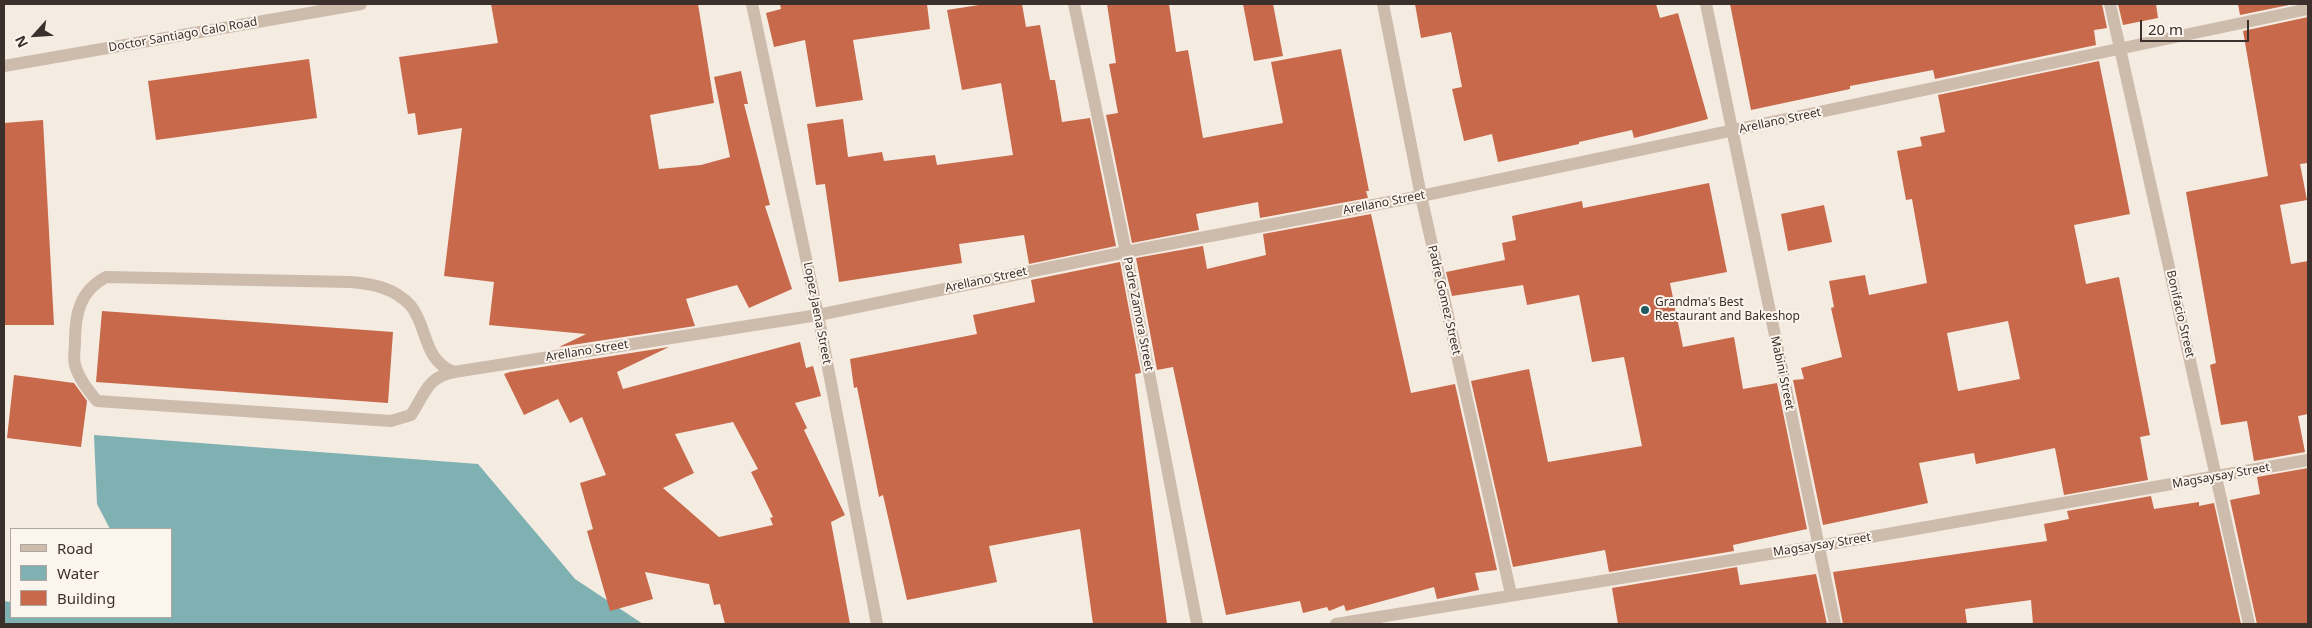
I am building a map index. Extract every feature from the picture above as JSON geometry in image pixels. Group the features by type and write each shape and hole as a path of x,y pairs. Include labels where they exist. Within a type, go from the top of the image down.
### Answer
{"street":[{"name":"Doctor Santiago Calo Road","path":"4,66 361,4"},
{"name":"Lopez Jaena Street","path":"752,4 818,315 877,624"},
{"name":"Padre Zamora Street","path":"1074,4 1126,252 1197,624"},
{"name":"Padre Gomez Street","path":"1382,4 1421,196 1511,594"},
{"name":"Mabini Street","path":"1706,4 1834,624"},
{"name":"Bonifacio Street","path":"2110,4 2249,624"},
{"name":"Arellano Street","path":"454,372 444,368 436,360 412,307 387,288 366,284 106,277 94,283 77,309 75,364 84,386 97,401 391,421 411,415 424,390 440,375 818,315 1126,252 1421,196 2308,9"},
{"name":"Magsaysay Street","path":"1336,624 1511,594 1819,546 2308,460"}],"water":[{"path":"94,435 478,464 575,579 643,624 4,624 4,601 10,602 10,618 172,618 172,528 109,528 97,504"}],"building":[{"path":"491,4 698,4 714,103 650,115 659,169 701,165 730,157 714,77 741,71 748,104 744,104 770,205 765,206 792,289 749,308 737,285 686,299 695,326 559,347 586,334 489,325 494,282 444,276 462,128 418,135 415,113 408,114 399,57 498,43"},
{"path":"780,4 927,4 930,29 853,40 863,100 816,107 805,40 774,47 766,13 781,9"},
{"path":"985,4 1022,4 1026,27 1040,25 1050,80 1055,80 1062,122 1090,118 1116,246 1029,264 1024,235 959,244 962,263 839,282 825,184 816,185 807,124 843,119 848,157 882,152 884,161 935,155 937,165 1013,155 1001,83 962,90 947,10"},
{"path":"1107,4 1169,4 1176,52 1188,50 1203,138 1283,123 1271,62 1341,49 1369,191 1366,191 1368,198 1260,218 1258,202 1196,214 1199,230 1132,243 1106,115 1118,113 1109,64 1116,63"},
{"path":"1243,4 1273,4 1283,56 1254,61"},
{"path":"1415,4 1656,4 1660,18 1678,13 1708,119 1634,138 1632,130 1498,162 1492,134 1464,141 1452,89 1462,87 1451,32 1421,38"},
{"path":"1730,4 2102,4 2107,28 2094,30 2096,45 1935,79 1933,70 1850,86 1850,89 1751,110"},
{"path":"2118,4 2156,4 2158,18 2123,25"},
{"path":"2238,4 2294,4 2240,15"},
{"path":"2308,17 2308,163 2300,164 2307,200 2280,205 2291,264 2308,261 2308,414 2298,416 2305,452 2254,461 2247,421 2221,425 2210,365 2216,363 2186,192 2268,176 2243,31"},
{"path":"309,59 317,118 156,140 148,81"},
{"path":"2099,61 2130,214 2074,225 2086,284 2119,277 2150,435 2140,437 2148,480 2064,495 2055,448 1976,464 1974,453 1919,463 1928,503 1823,525 1793,380 1804,379 1801,368 1842,357 1831,308 1834,307 1829,281 1865,275 1869,295 1927,283 1912,199 1906,200 1897,151 1922,146 1920,137 1945,132 1938,95","holes":["2008,321 2020,379 1958,391 1947,333"]},
{"path":"43,120 54,325 4,325 4,123"},
{"path":"1709,183 1727,272 1670,283 1683,347 1734,337 1743,389 1777,383 1807,529 1733,545 1734,551 1609,572 1605,550 1513,567 1471,381 1529,369 1548,462 1642,446 1624,357 1592,362 1579,295 1527,305 1523,285 1452,296 1446,272 1505,260 1502,243 1516,240 1512,216 1582,201 1583,208"},
{"path":"1824,205 1832,242 1788,251 1781,214"},
{"path":"1371,214 1411,393 1455,384 1497,570 1475,573 1479,590 1437,599 1434,587 1346,611 1344,605 1329,611 1327,607 1303,613 1300,601 1226,615 1173,367 1157,370 1136,258 1203,246 1207,269 1266,255 1263,234"},
{"path":"1120,262 1141,373 1135,374 1167,624 1093,624 1080,529 989,546 997,582 907,600 883,495 879,497 857,387 854,388 850,359 977,334 973,315 1035,302 1031,280"},
{"path":"102,311 393,332 388,403 96,382"},
{"path":"800,342 806,368 813,366 821,396 795,403 807,428 804,430 845,515 831,522 850,624 725,624 720,604 714,605 709,584 645,572 653,599 610,611 587,531 593,529 580,483 606,475 582,417 570,423 558,399 524,415 504,374 669,347 617,372 623,389","holes":["733,422 758,469 751,472 773,517 770,518 773,525 719,537 663,488 694,473 675,434"]},
{"path":"14,375 74,383 87,401 81,447 7,438"},
{"path":"2308,468 2308,624 2257,624 2230,500 2260,494 2257,477"},
{"path":"2151,496 2154,509 2199,502 2199,506 2214,503 2241,624 2033,624 2031,600 1965,609 1967,624 1843,624 1833,572 2047,541 2044,524 2069,519 2067,511"},
{"path":"1737,567 1740,585 1816,574 1827,624 1618,624 1612,588"}],"place":[{"name":"Grandma's Best Restaurant and Bakeshop","path":"1645,310"}]}
